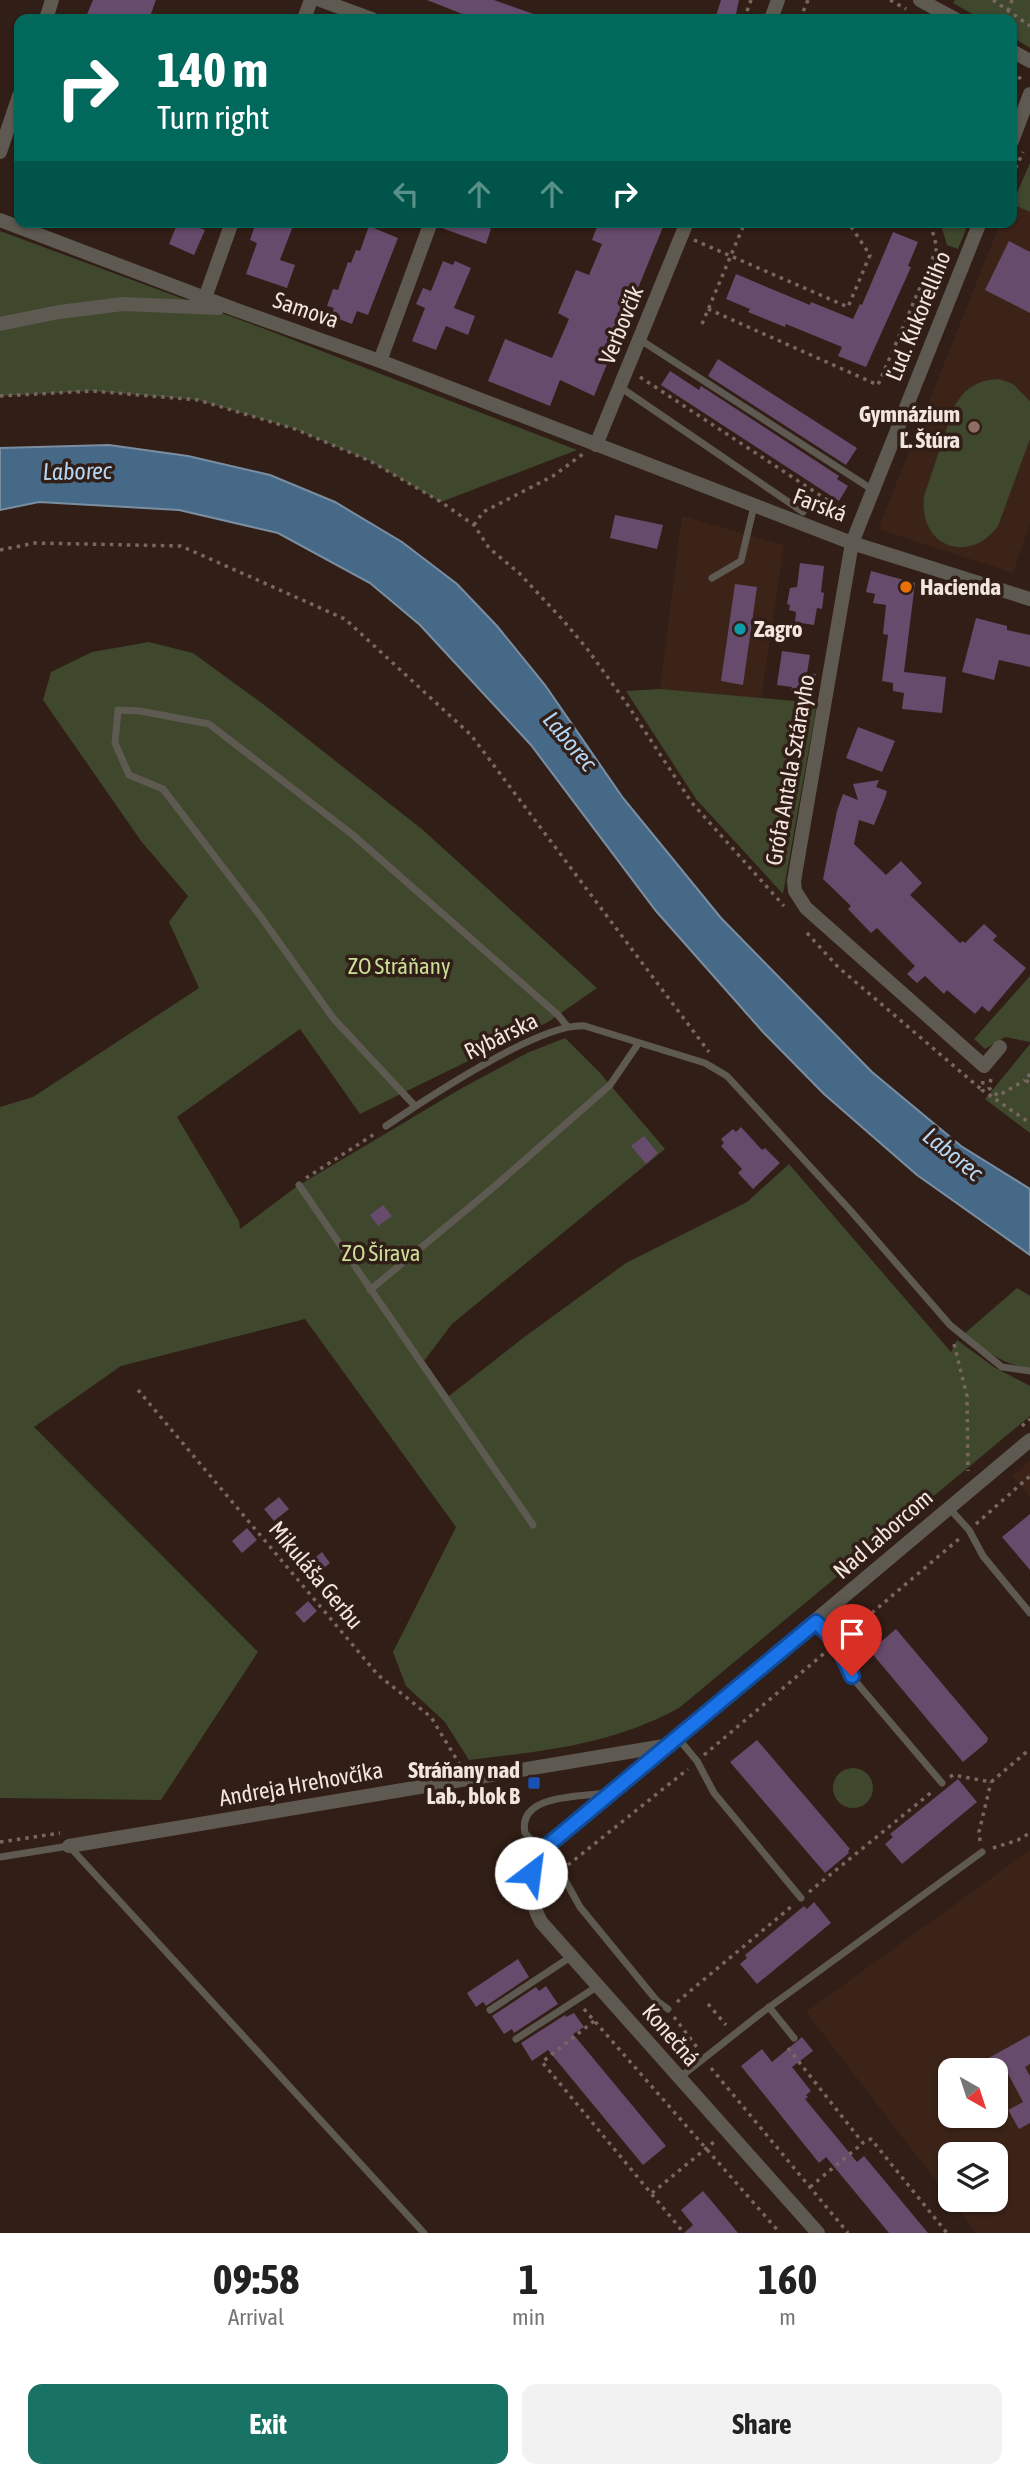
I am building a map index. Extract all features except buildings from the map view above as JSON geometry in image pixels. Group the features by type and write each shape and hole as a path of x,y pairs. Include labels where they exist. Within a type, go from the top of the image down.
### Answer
{"street":[{"path":"320,0 358,14"},
{"path":"920,0 945,14"},
{"path":"1018,144 1030,94"},
{"path":"0,152 14,111"},
{"name":"Samova","path":"21,228 234,309 380,360 596,445"},
{"path":"205,298 230,228"},
{"path":"380,360 430,228"},
{"name":"Verbovčík","path":"596,445 685,228"},
{"name":"Ľud. Kukorelliho","path":"852,542 977,228"},
{"path":"0,324 59,312 123,304 234,309"},
{"name":"Farská","path":"596,445 852,542 1030,599"},
{"name":"Grófa Antala Sztárayho","path":"852,542 794,871 795,891 806,908 984,1066"},
{"path":"984,1066 1000,1047"},
{"name":"Nad Laborcom","path":"541,1851 1030,1440"},
{"name":"Andreja Hrehovčíka","path":"68,1839 468,1779 671,1741"},
{"name":"Konečná","path":"541,1851 531,1873 532,1906 541,1922 678,2079 818,2233"}],"lane":[{"path":"639,339 874,490"},
{"path":"620,387 803,512"},
{"path":"712,578 741,561 755,504"},
{"path":"415,1106 333,1018 261,917 163,789 129,775 115,743 118,710 140,710 209,724 353,835 558,1015 567,1026"},
{"name":"Rybárska","path":"386,1126 499,1057 567,1026 585,1026 705,1063 727,1076 850,1210 950,1325 1002,1367 1030,1371"},
{"path":"370,1290 495,1186 610,1084 638,1044"},
{"path":"299,1185 533,1525"},
{"path":"948,1507 969,1530 983,1556 1030,1613"},
{"path":"816,1622 837,1643 852,1676 942,1783"},
{"path":"671,1741 697,1762 714,1793 801,1898"},
{"path":"609,1793 543,1802 533,1807 524,1819 525,1833 560,1871 580,1907 657,2001 668,2009"},
{"path":"68,1839 424,2233"},
{"name":"Andreja Hrehovčíka","path":"0,1857 68,1839"},
{"path":"678,2079 769,2007 982,1852"},
{"path":"490,2010 572,1956"},
{"path":"516,2039 598,1986"},
{"path":"769,2007 794,2038"}],"path":[{"path":"993,0 1011,14"},
{"path":"1008,12 1012,0"},
{"path":"685,228 730,256 848,307 870,255 853,228"},
{"path":"702,324 742,228"},
{"path":"708,309 878,385 937,248 932,228"},
{"path":"627,369 861,522"},
{"path":"0,396 92,391 198,400 295,429 370,461 441,502 474,525 488,548 519,573 588,650 692,803 789,911"},
{"path":"474,525 483,512 553,476 596,445"},
{"path":"0,550 35,543 181,546 345,619 471,735 710,1054"},
{"path":"805,930 838,967 982,1090 1030,1123"},
{"path":"984,1066 991,1075 989,1088 998,1096 1028,1082 1030,1074"},
{"path":"982,1090 984,1066"},
{"path":"299,1185 386,1126"},
{"path":"950,1325 967,1396 968,1472 975,1466"},
{"name":"Mikuláša Gerbu","path":"138,1390 378,1675 432,1717 468,1779"},
{"path":"1020,1427 1030,1419"},
{"path":"560,1871 697,1762 1030,1476"},
{"path":"1030,1749 991,1782 979,1832 982,1852 1030,1833"},
{"path":"848,2233 704,2059 694,2040 668,2009 953,1775 991,1782"},
{"path":"0,1842 68,1839"},
{"path":"576,2000 780,2233"},
{"path":"708,2004 734,2035"},
{"path":"594,2021 542,2062 684,2233"},
{"path":"786,2046 863,2143"},
{"path":"810,2188 871,2139 947,2233"},
{"path":"652,2193 705,2149"}],"shaded area":[{"name":"Gymnázium Ľ. Štúra","path":"1017,206 1030,212 1030,524 1013,573 878,529 999,228 1017,228"},
{"name":"Zagro","path":"682,516 784,545 761,699 660,689"},
{"path":"1030,1461 1030,1497 1013,1476"},
{"path":"1030,1850 1030,2233 976,2233 960,2212 1008,2212 1008,2142 938,2142 938,2183 806,2012"}],"green space":[{"path":"955,0 1030,0 1030,48 1017,40 1017,14 972,14 953,3"},
{"path":"1030,163 1030,212 1017,206 1017,193"},
{"path":"942,228 967,228 958,249 947,245"},
{"path":"0,231 265,329 577,450 441,502 370,461 295,429 198,400 92,391 0,396"},
{"path":"999,379 1013,384 1030,401 1030,439 998,526 986,538 973,545 948,545 937,538 929,527 924,513 924,496 958,400 978,383"},
{"path":"149,642 193,653 267,707 423,830 597,988 548,1022 360,1114 300,1029 177,1117 239,1221 240,1229 296,1187 462,1088 527,1053 565,1038 600,1073 665,1149 452,1324 424,1361 449,1396 626,1263 747,1202 789,1164 951,1352 957,1340 994,1367 1030,1386 1030,1416 679,1708 654,1720 602,1738 469,1760 445,1722 406,1686 393,1652 456,1527 305,1319 121,1366 34,1427 258,1652 161,1800 0,1798 0,1107 33,1097 199,988 169,922 188,896 141,841 43,700 51,672 92,652"},
{"path":"660,689 817,703 783,894 696,799 626,691"},
{"path":"1030,976 1030,1042 1005,1037 985,1049 974,1039"},
{"path":"1030,1044 1030,1133 985,1099"},
{"path":"1017,1288 1030,1296 1030,1368 1002,1360 964,1334"},
{"path":"853,1768 861,1769 867,1774 872,1780 872,1796 867,1802 861,1807 853,1808 845,1807 839,1802 834,1796 833,1788 834,1780 839,1774 845,1769"}],"water":[{"name":"Laborec","path":"109,445 188,456 270,475 335,502 402,542 457,584 497,626 545,685 623,798 721,918 872,1072 961,1146 1030,1189 1030,1255 917,1175 824,1094 763,1032 656,911 531,745 420,625 370,583 278,533 179,510 39,502 0,510 0,448"}],"place":[{"name":"Gymnázium Ľ. Štúra","path":"974,427"},
{"name":"Hacienda","path":"906,587"},
{"name":"Zagro","path":"740,629"},
{"name":"Stráňany nad Lab., blok B","path":"534,1783"}],"route":[{"path":"531,1873 541,1851 816,1622 837,1643 852,1676"}],"park label":[{"name":"ZO Stráňany","path":"399,966"},
{"name":"ZO Šírava","path":"381,1253"}]}
